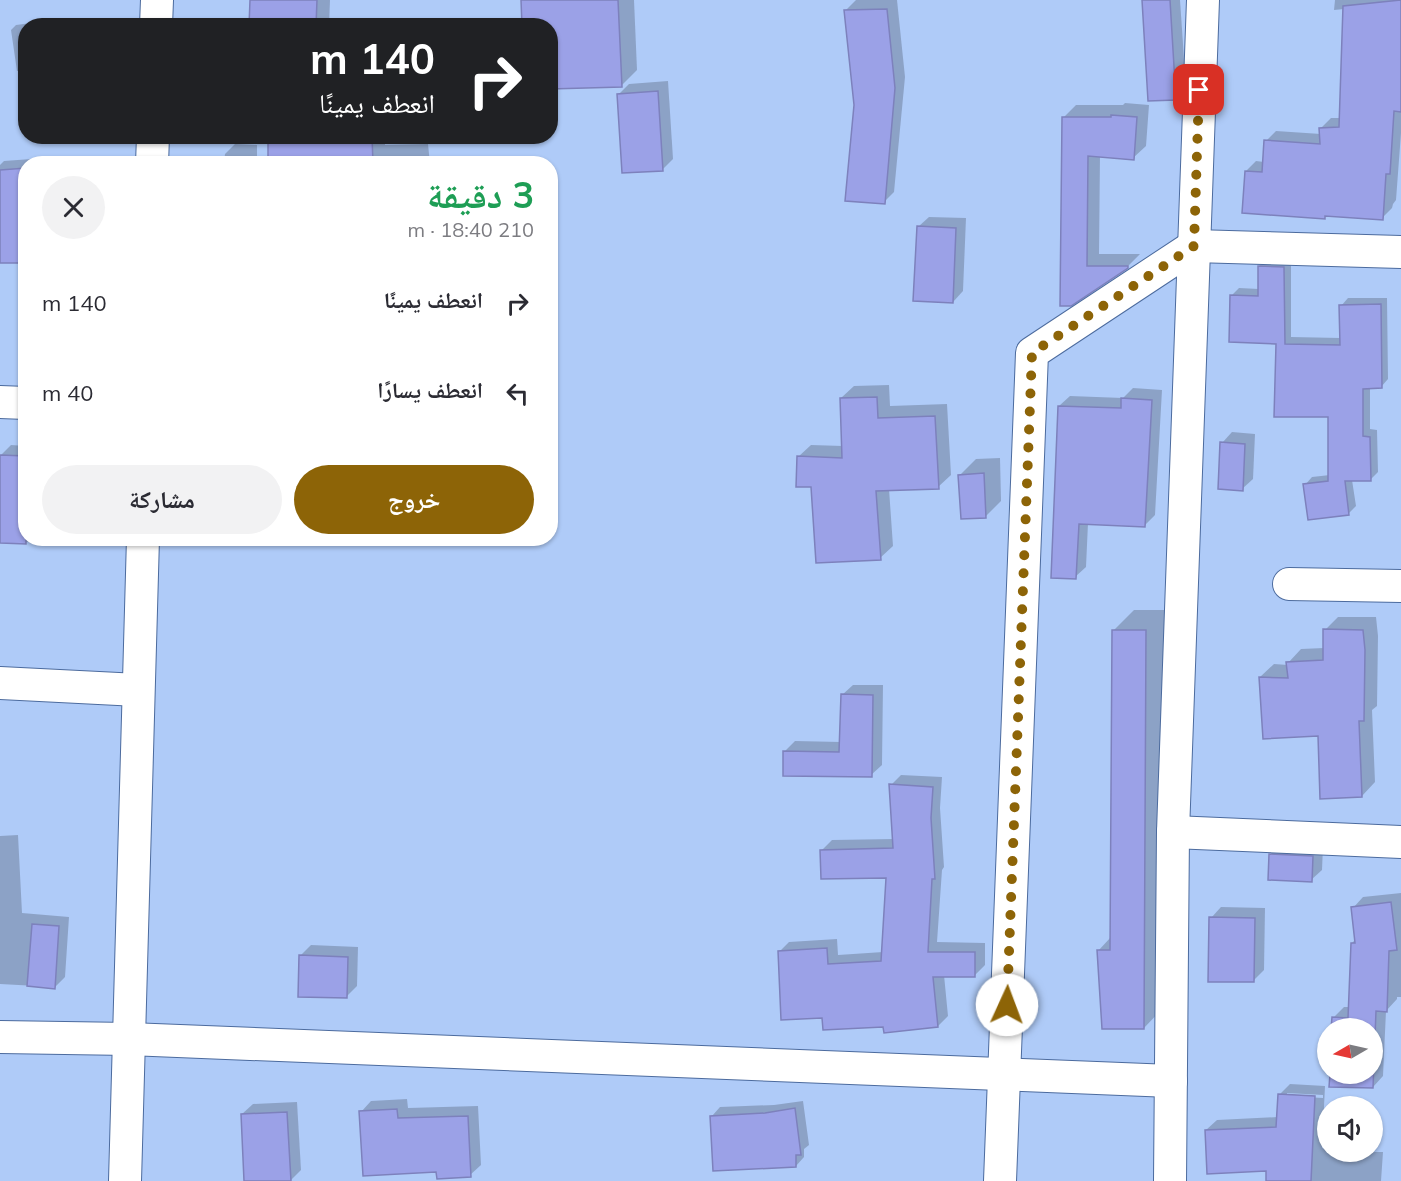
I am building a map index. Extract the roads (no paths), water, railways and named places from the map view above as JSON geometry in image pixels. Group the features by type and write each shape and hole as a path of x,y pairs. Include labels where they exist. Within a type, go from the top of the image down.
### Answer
{"street":[{"path":"156,18 157,0"},
{"path":"1170,1181 1173,832 1203,0"},
{"path":"1000,1181 1032,353 1194,246 1401,252"},
{"path":"0,402 18,403"},
{"path":"125,1181 142,546"},
{"path":"1289,584 1401,586"},
{"path":"0,683 138,690"},
{"path":"1173,832 1401,842"},
{"path":"0,1037 129,1039 1171,1081"}]}
